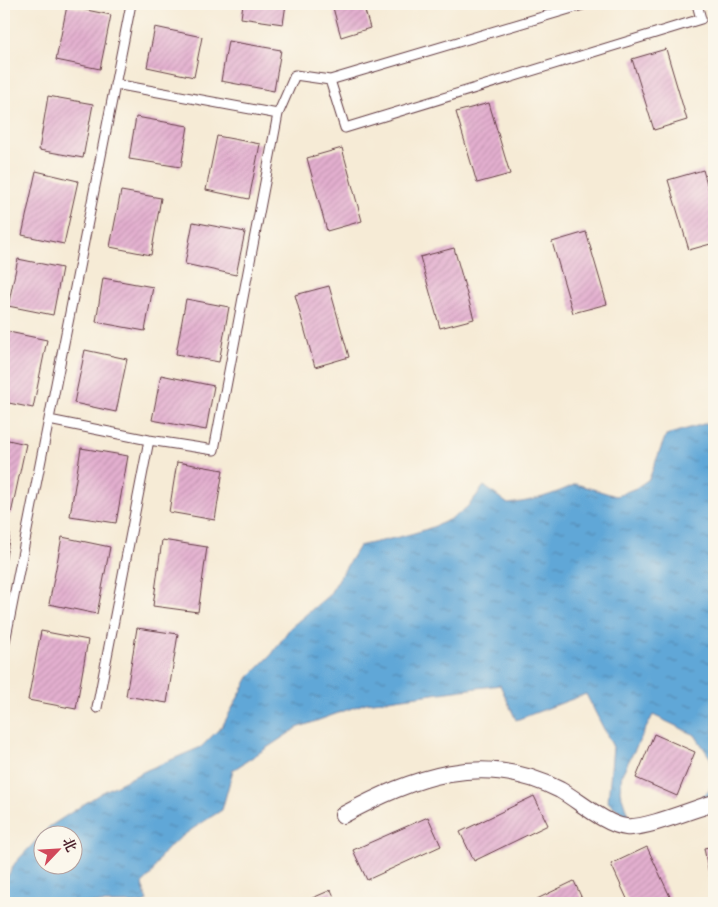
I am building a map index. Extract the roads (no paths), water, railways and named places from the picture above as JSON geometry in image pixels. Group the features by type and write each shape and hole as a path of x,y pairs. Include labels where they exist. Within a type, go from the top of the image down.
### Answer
{"street":[{"path":"343,815 410,783 443,773 471,770 502,770 540,780 611,821 626,827 642,825 714,803"}],"lane":[{"path":"4,647 131,4"},
{"path":"49,420 149,440 214,450 278,114 295,75 330,80 586,4"},
{"path":"330,80 345,128 701,19 696,4"},
{"path":"115,84 278,114"},
{"path":"98,708 149,440"}],"water":[{"path":"714,421 714,794 700,798 709,791 713,778 711,759 695,735 653,715 622,774 620,791 629,818 608,802 613,747 586,694 516,720 500,685 366,703 297,728 233,770 222,810 186,833 167,849 160,857 147,880 142,884 147,901 143,903 4,903 4,883 15,863 32,845 32,874 82,874 82,824 54,824 101,793 147,770 201,747 223,725 249,677 272,654 290,628 329,595 359,546 431,528 444,522 467,507 484,486 508,504 543,497 576,484 616,496 636,488 649,479 666,435"}]}
